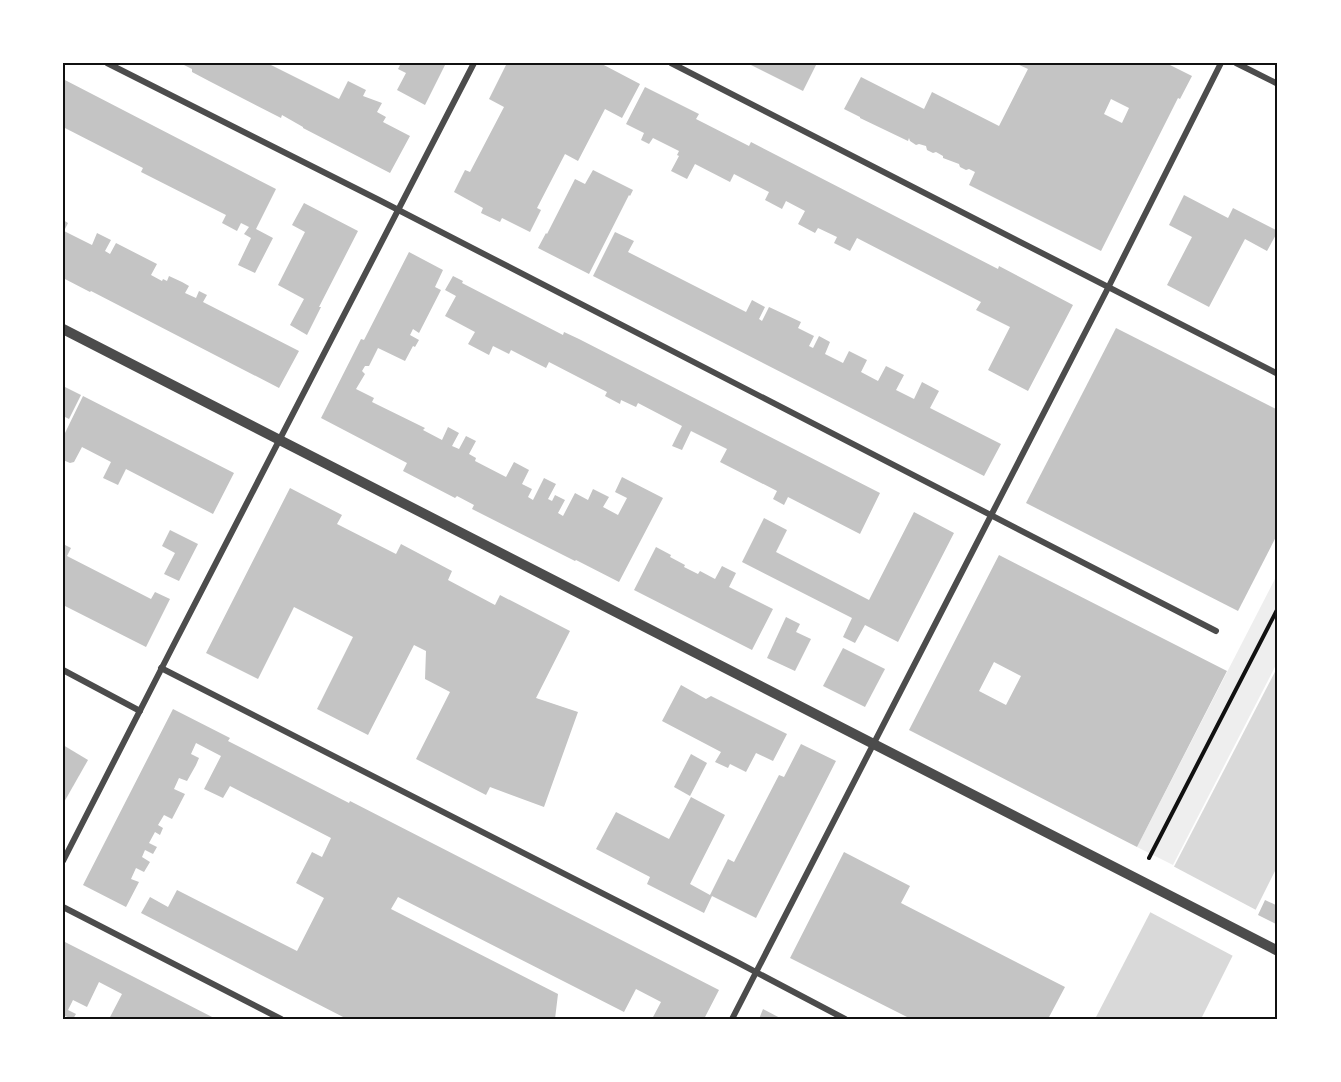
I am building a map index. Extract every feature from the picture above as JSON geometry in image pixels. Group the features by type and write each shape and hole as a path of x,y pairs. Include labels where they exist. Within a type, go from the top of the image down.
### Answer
{"street":[{"path":"107,63 398,210 1216,632"},
{"path":"63,861 474,63"},
{"path":"671,63 1278,375"},
{"path":"732,1019 1108,288 1221,63"},
{"path":"1236,63 1278,84"},
{"path":"63,329 1278,951"},
{"path":"161,668 844,1019"},
{"path":"63,670 140,711"},
{"path":"63,907 281,1019"}],"path":[{"path":"1149,858 1278,608"}],"shaded area":[{"path":"1278,573 1278,661 1173,865 1137,847"},
{"path":"1278,666 1278,865 1201,1019 1095,1019"}],"pier":[{"path":"1171,865 1258,911 1235,957 1148,911"}],"building":[{"path":"180,63 267,63 339,99 348,81 366,90 363,96 382,103 377,112 386,117 383,122 410,136 390,173 282,115 281,118 209,81"},
{"path":"401,63 446,63 425,105 397,90 406,73 398,69"},
{"path":"507,63 522,65 523,63 600,63 640,84 622,118 605,109 578,161 565,154 537,208 541,210 530,232 502,218 500,222 481,213 483,208 454,192 465,170 470,172 504,107 489,99"},
{"path":"747,63 817,63 803,91"},
{"path":"1015,63 1166,63 1192,76 1180,99 1178,98 1101,251 969,185 975,172 960,167 959,164 943,158 936,152 927,150 926,146 916,145 909,138 908,141 844,109 861,77 924,109 932,92 999,126 1028,69","holes":["1111,99 1129,108 1122,123 1104,114"]},
{"path":"63,79 276,189 256,229 273,238 255,273 238,265 251,238 244,234 249,227 241,223 237,231 222,223 226,215 141,172 143,168 63,127"},
{"path":"645,87 699,114 696,119 749,146 751,142 1073,305 1028,391 988,370 1010,327 976,310 981,302 857,238 850,251 834,243 837,237 818,228 815,233 798,224 805,211 786,201 782,209 765,200 769,192 734,174 730,182 695,164 687,179 671,171 679,156 677,155 679,151 653,138 649,144 641,140 644,133 626,124"},
{"path":"593,170 633,190 589,274 538,248 575,179 585,184"},
{"path":"1184,195 1228,218 1233,208 1278,231 1267,251 1245,239 1209,307 1167,285 1192,237 1169,225"},
{"path":"304,203 358,231 307,335 290,325 304,299 278,285 305,232 292,225"},
{"path":"63,220 68,223 64,231 92,245 97,233 111,240 105,251 110,254 116,243 157,264 151,275 162,281 163,279 167,281 169,276 182,282 189,286 185,293 196,298 199,291 207,295 203,302 299,351 279,388 63,278"},
{"path":"615,232 634,241 628,252 746,312 752,300 765,307 759,319 762,321 769,307 801,322 798,328 814,336 809,346 813,348 819,336 830,342 825,354 843,363 849,351 867,360 861,372 878,381 886,366 904,375 896,390 914,399 922,382 939,391 930,408 1001,444 984,476 593,276"},
{"path":"409,252 443,270 435,287 441,290 419,333 413,329 410,335 419,340 405,361 378,348 369,366 365,366 362,371 365,374 356,389 374,398 372,402 425,428 423,430 442,440 448,427 459,433 452,446 459,449 466,436 476,441 469,454 476,458 475,461 506,477 514,462 529,470 522,484 532,489 528,497 533,500 544,478 556,484 548,499 552,501 555,495 565,500 558,513 563,516 575,493 588,500 593,489 609,497 603,507 618,515 627,498 615,492 622,477 663,498 619,582 472,509 474,505 457,496 455,498 403,471 407,463 321,418"},
{"path":"453,276 463,281 462,283 563,335 564,332 579,339 880,493 860,534 788,497 784,505 773,499 777,491 720,462 727,449 691,431 682,450 672,446 682,426 638,403 636,407 621,400 620,404 605,396 607,392 549,362 546,368 511,350 509,354 493,346 489,355 468,344 475,332 445,316 456,296 445,290"},
{"path":"1116,328 1278,410 1278,533 1238,611 1026,503"},
{"path":"63,386 81,395 69,419 63,416"},
{"path":"83,396 234,473 213,514 126,469 118,485 103,478 111,462 82,447 74,462 63,460 63,433"},
{"path":"290,488 342,515 337,524 396,554 401,544 452,571 448,580 495,605 500,595 570,631 536,698 578,712 544,807 490,787 486,795 416,759 450,692 425,679 426,651 414,645 368,735 317,709 353,637 294,607 258,679 206,653"},
{"path":"914,512 954,533 898,642 865,625 855,643 843,637 852,618 742,562 764,518 787,530 776,552 869,600"},
{"path":"170,530 198,544 179,581 164,574 175,553 162,546"},
{"path":"63,544 71,548 67,556 151,599 155,592 170,599 146,647 63,605"},
{"path":"656,547 698,574 700,571 715,579 722,566 736,573 729,587 773,609 752,650 634,590"},
{"path":"999,555 1227,671 1137,847 909,730","holes":["994,662 1021,676 1006,705 979,691"]},
{"path":"786,617 800,624 796,632 811,639 795,671 767,658"},
{"path":"843,648 885,669 865,707 823,686"},
{"path":"681,685 706,699 711,696 787,734 773,761 756,753 746,772 730,764 728,768 715,762 721,752 662,721"},
{"path":"173,709 230,738 228,741 719,990 704,1019 652,1019 661,1002 636,989 624,1012 398,897 391,909 558,994 555,1019 347,1019 141,913 150,897 168,907 177,890 297,951 324,898 296,883 312,852 322,857 331,838 230,786 223,798 204,789 221,756 196,743 191,754 199,758 196,765 187,781 179,778 174,789 185,794 172,819 164,815 158,825 163,828 160,835 155,832 149,843 157,847 153,854 145,850 142,857 150,862 144,872 136,868 131,879 139,882 126,907 83,885"},
{"path":"801,744 836,761 756,918 712,896 704,913 647,884 650,877 596,849 616,812 669,839 691,797 725,815 690,884 710,895 728,859 734,862 779,775 784,777"},
{"path":"63,745 88,760 63,804"},
{"path":"691,754 707,763 690,796 674,787"},
{"path":"844,852 910,886 901,903 1065,987 1048,1019 911,1019 790,958"},
{"path":"1265,900 1278,906 1278,925 1258,915"},
{"path":"63,941 216,1019 109,1019 122,994 99,982 87,1007 73,1000 68,1010 76,1014 73,1019 65,1016 63,1019"},
{"path":"763,1009 782,1019 759,1019"}]}
